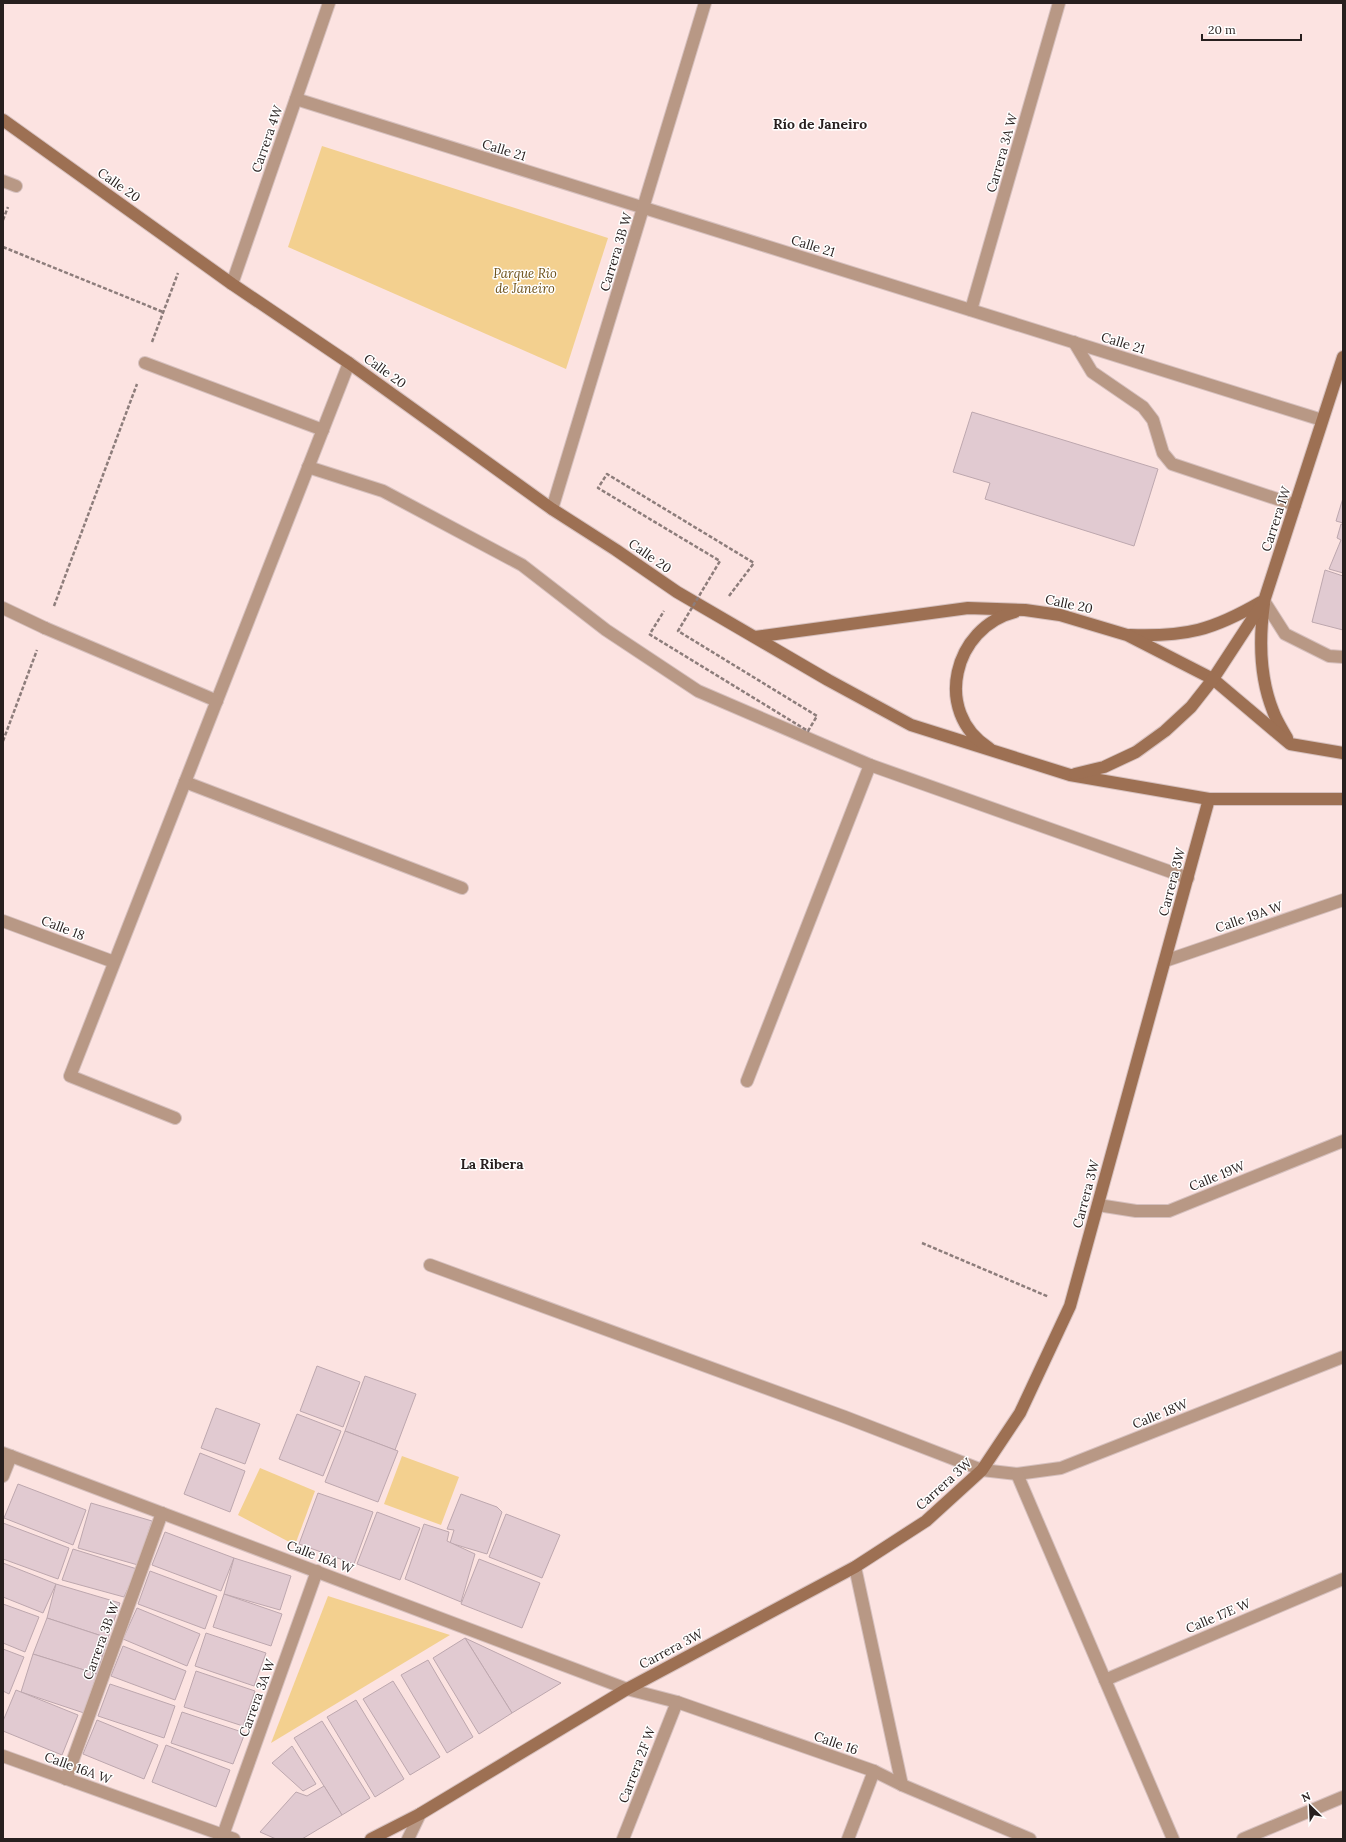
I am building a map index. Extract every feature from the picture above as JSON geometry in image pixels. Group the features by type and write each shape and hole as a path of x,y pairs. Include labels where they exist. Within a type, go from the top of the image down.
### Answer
{"main road":[{"name":"Calle 20","path":"3,120 232,284 349,363 552,509 616,550 677,592 715,615 828,680 911,725 998,754 1070,775 1210,799 1343,799"},
{"name":"Carrera 1W","path":"1070,775 1104,767 1136,752 1165,731 1186,712 1213,679 1264,601 1343,357"},
{"path":"1127,635 1163,636 1198,631 1232,619 1264,601"},
{"path":"1264,601 1260,638 1262,675 1273,711 1290,744 1343,753"},
{"name":"Calle 20","path":"755,637 968,608 1025,610 1060,615 1127,635 1213,679 1290,744"},
{"path":"998,754 980,742 966,725 958,705 956,683 960,662 963,655 970,642 985,626 1004,615 1025,610"},
{"name":"Carrera 3W","path":"371,1839 420,1814 627,1688 855,1567 926,1521 982,1470 1020,1413 1070,1306 1210,799"}],"street":[{"name":"Carrera 4W","path":"232,284 329,3"},
{"name":"Carrera 3B W","path":"552,509 705,3"},
{"name":"Carrera 3A W","path":"971,310 1059,3"},
{"name":"Calle 21","path":"296,99 1322,420"},
{"path":"3,181 16,186"},
{"path":"1074,342 1092,372 1143,407 1153,420 1163,454 1172,464 1295,505"},
{"path":"144,363 323,430"},
{"path":"175,1118 70,1076 349,363"},
{"path":"308,467 383,491 522,565 606,630 698,691 870,765 1188,878"},
{"path":"1264,601 1285,634 1329,656 1343,657"},
{"path":"3,608 45,628 217,701"},
{"path":"747,1081 870,765"},
{"path":"185,782 462,888"},
{"name":"Calle 19A W","path":"1165,961 1343,900"},
{"name":"Calle 18","path":"3,920 114,962"},
{"name":"Calle 19W","path":"1098,1205 1136,1212 1170,1211 1343,1141"},
{"name":"Calle 18W","path":"430,1265 845,1416 982,1470 1017,1474 1061,1468 1343,1357"},
{"path":"3,1476 7,1455"},
{"name":"Calle 16A W","path":"7,1455 627,1688"},
{"path":"1017,1474 1173,1839"},
{"name":"Carrera 3B W","path":"66,1779 162,1513"},
{"path":"855,1567 902,1785"},
{"name":"Carrera 3A W","path":"228,1837 318,1571"},
{"name":"Calle 17E W","path":"1105,1680 1343,1579"},
{"name":"Calle 16","path":"627,1688 677,1702 874,1771 902,1785 1030,1839"},
{"name":"Carrera 2F W","path":"623,1839 677,1702"},
{"name":"Calle 16A W","path":"3,1756 228,1837"},
{"path":"848,1839 874,1771"},
{"path":"1243,1839 1343,1797"},
{"path":"408,1839 420,1814"}],"path":[{"path":"3,246 164,312"},
{"path":"3,741 186,250"},
{"path":"649,634 808,731 817,716 678,631 720,561 598,488 607,474 754,563 715,615"},
{"path":"922,1243 1070,1306"}],"green space":[{"name":"Parque Rio de Janeiro","path":"322,146 608,238 566,369 288,247"},
{"path":"402,1456 459,1477 441,1525 384,1504"},
{"path":"260,1468 315,1491 295,1545 238,1515"},
{"path":"328,1596 450,1635 271,1743"}],"building":[{"path":"972,412 1158,469 1134,546 985,499 990,483 953,472"},
{"path":"1343,498 1343,523 1336,521"},
{"path":"1341,524 1343,525 1343,573 1329,569 1341,540 1337,538"},
{"path":"1325,570 1343,576 1343,630 1312,622"},
{"path":"317,1366 360,1382 343,1427 300,1411"},
{"path":"365,1376 416,1394 395,1450 345,1431"},
{"path":"216,1408 260,1424 245,1464 201,1448"},
{"path":"297,1414 341,1431 323,1476 279,1459"},
{"path":"345,1431 398,1451 378,1502 325,1482"},
{"path":"200,1453 245,1471 230,1512 184,1494"},
{"path":"18,1484 86,1510 73,1545 4,1518"},
{"path":"318,1493 373,1512 354,1564 299,1544"},
{"path":"461,1494 497,1507 502,1512 487,1554 450,1543 454,1530 447,1529"},
{"path":"91,1503 152,1521 138,1565 78,1548"},
{"path":"377,1512 420,1528 400,1580 357,1564"},
{"path":"506,1514 560,1535 542,1578 489,1557"},
{"path":"3,1523 69,1548 58,1579 3,1559"},
{"path":"424,1524 449,1532 447,1541 475,1554 461,1602 405,1579"},
{"path":"165,1532 234,1558 221,1591 152,1565"},
{"path":"73,1549 137,1569 124,1597 62,1580"},
{"path":"234,1558 291,1576 280,1610 224,1594"},
{"path":"479,1559 540,1583 522,1628 461,1604"},
{"path":"3,1563 56,1584 43,1613 3,1597"},
{"path":"150,1571 217,1596 205,1629 138,1604"},
{"path":"56,1584 120,1603 108,1638 47,1618"},
{"path":"224,1594 282,1614 271,1646 213,1627"},
{"path":"3,1604 39,1617 25,1652 3,1643"},
{"path":"137,1608 200,1634 187,1666 123,1639"},
{"path":"47,1618 108,1638 97,1674 33,1654"},
{"path":"206,1633 266,1653 254,1686 195,1666"},
{"path":"465,1638 561,1683 512,1713"},
{"path":"465,1638 512,1713 479,1734 433,1658"},
{"path":"123,1646 186,1671 175,1700 111,1676"},
{"path":"3,1649 24,1657 9,1694 3,1691"},
{"path":"33,1654 97,1674 84,1713 21,1692"},
{"path":"428,1660 473,1737 447,1753 401,1675"},
{"path":"196,1671 255,1691 243,1726 184,1707"},
{"path":"393,1681 440,1757 410,1775 363,1699"},
{"path":"110,1684 175,1706 164,1738 98,1716"},
{"path":"16,1690 78,1715 62,1755 3,1731 3,1721"},
{"path":"356,1700 404,1779 375,1797 327,1717"},
{"path":"182,1712 245,1733 233,1764 171,1743"},
{"path":"97,1720 158,1745 144,1779 83,1754"},
{"path":"322,1721 370,1798 342,1815 294,1738"},
{"path":"166,1745 230,1770 216,1807 152,1782"},
{"path":"292,1746 316,1784 303,1791 272,1763"},
{"path":"324,1786 342,1815 302,1839 276,1839 260,1832 296,1792 307,1796"}],"district":[{"name":"Río de Janeiro","path":"820,124"},
{"name":"La Ribera","path":"492,1164"}]}
